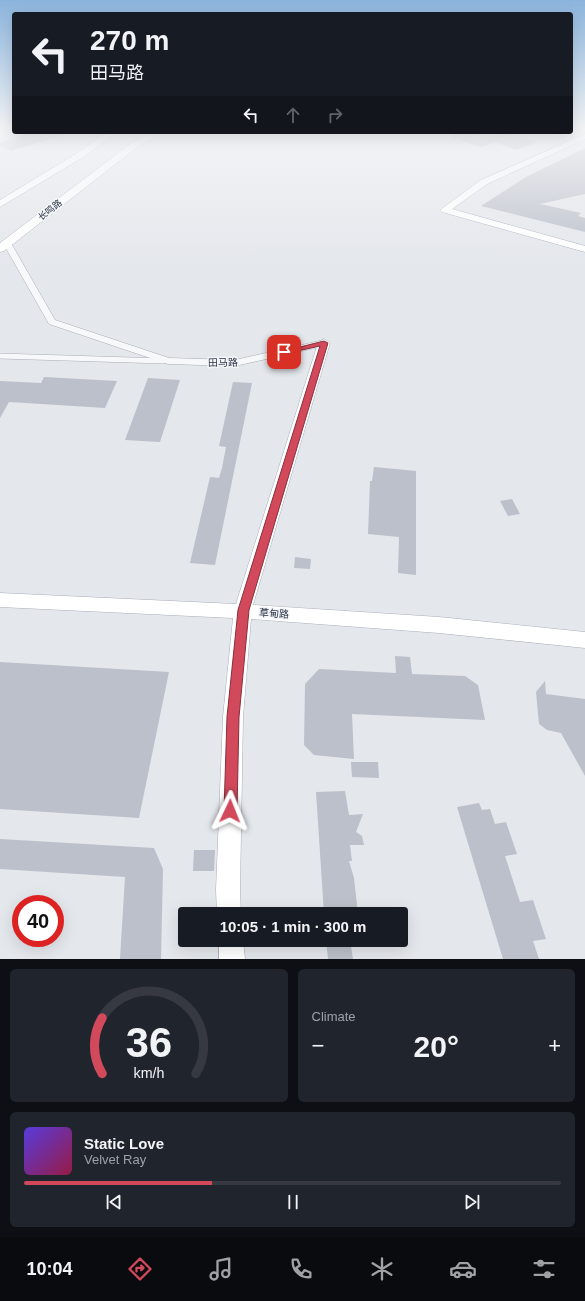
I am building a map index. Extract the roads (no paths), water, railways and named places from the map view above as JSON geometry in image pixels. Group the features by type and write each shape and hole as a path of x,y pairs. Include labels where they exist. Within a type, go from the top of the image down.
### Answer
{"main road":[{"path":"0,204 51,173"},
{"name":"长鸣路","path":"4,246 98,173"}],"street":[{"path":"502,173 445,210 585,249"},
{"name":"田马路","path":"4,246 52,322 168,361 234,363 324,343"},
{"path":"229,907 233,717 243,610 324,343"},
{"name":"草甸路","path":"0,600 243,610 499,630"},
{"path":"499,630 585,630"},
{"path":"499,630 585,640"},
{"path":"231,947 232,959"}],"lane":[{"path":"0,356 168,361"}]}
